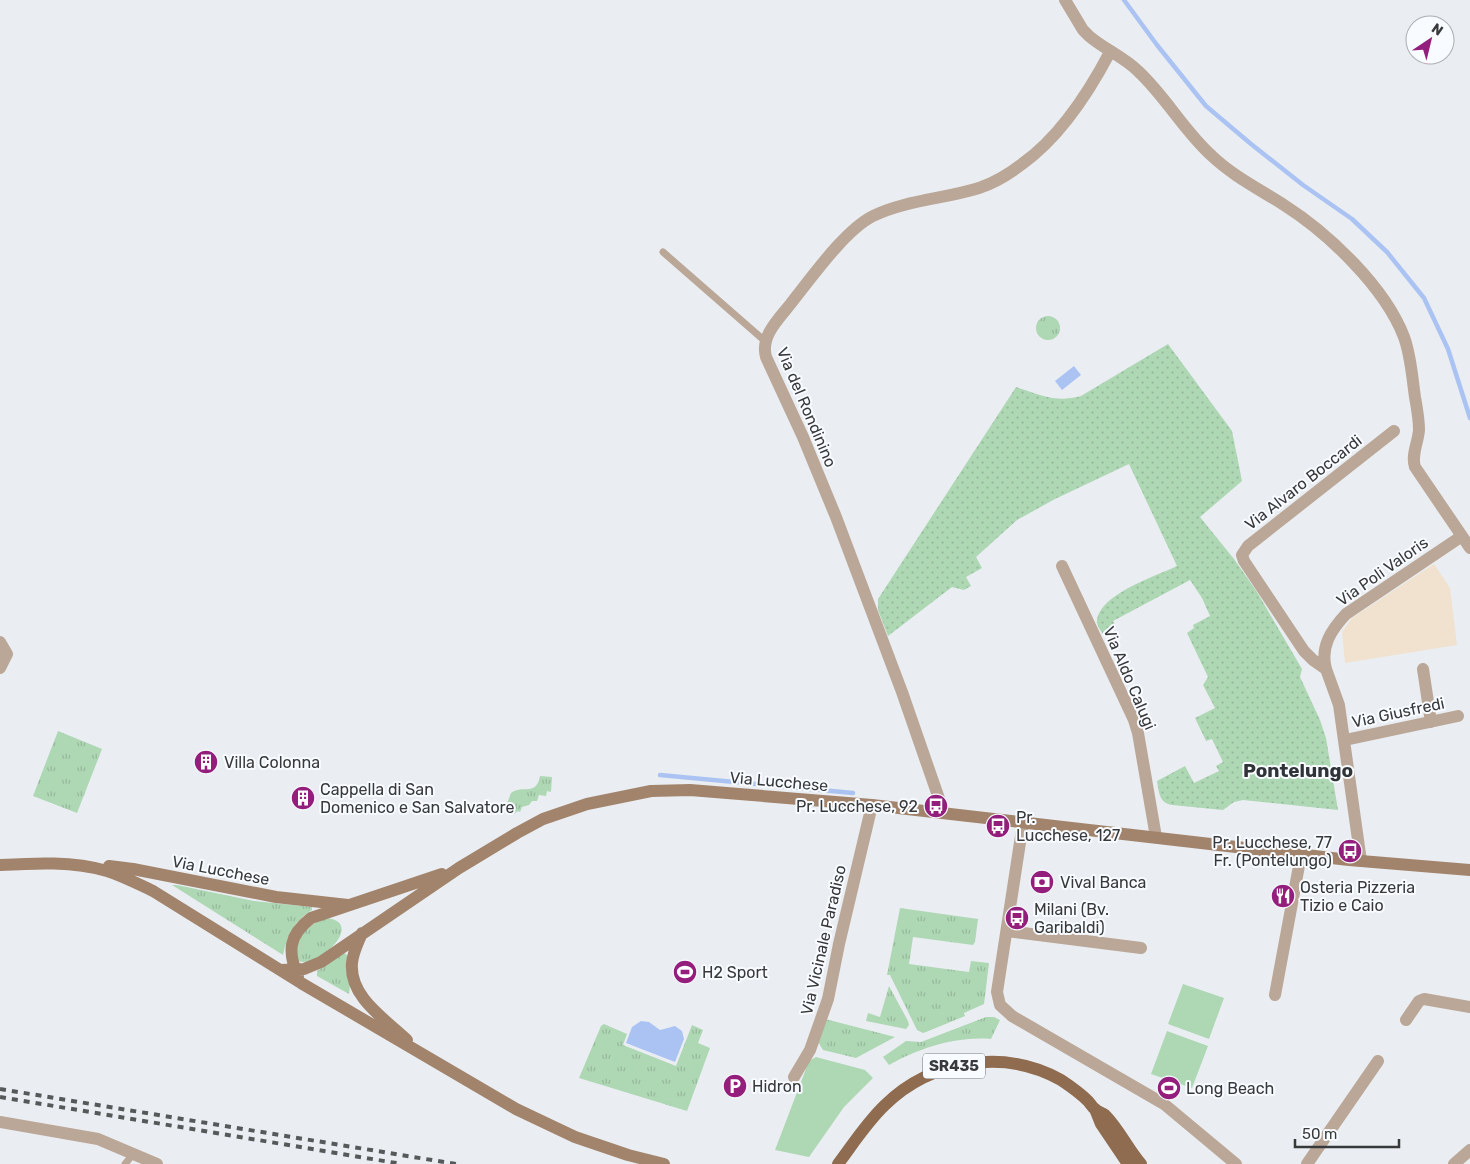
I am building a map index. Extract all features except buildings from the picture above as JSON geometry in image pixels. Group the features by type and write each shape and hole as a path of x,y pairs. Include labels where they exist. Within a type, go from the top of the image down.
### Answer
{"main road":[{"name":"SR435","path":"838,1164 873,1118 894,1097 919,1079 948,1068 977,1062 1005,1063 1035,1069 1068,1085 1095,1109 1100,1124 1128,1164"},
{"path":"1095,1109 1110,1121 1141,1164"}],"street":[{"path":"1065,0 1083,30 1096,42 1139,72 1167,103 1187,131 1212,156 1236,175 1283,204 1309,223 1354,264 1385,302 1405,340 1410,365 1418,421 1415,467 1470,548"},
{"name":"Via del Rondinino","path":"944,813 902,692 836,516 766,357 764,351 765,341 776,323 836,249 872,217 910,204 982,187 1005,175 1032,156 1066,121 1085,95 1110,52"},
{"name":"Via Alvaro Boccardi","path":"1326,669 1304,651 1244,561 1243,551 1394,432"},
{"name":"Via Poli Valoris","path":"1326,669 1324,649 1334,629 1346,614 1462,536"},
{"name":"Via Aldo Calugi","path":"1062,566 1138,733 1156,837"},
{"path":"0,642 7,654 0,668"},
{"path":"1326,669 1339,706 1361,861"},
{"path":"1423,669 1430,722"},
{"name":"Via Giusfredi","path":"1345,740 1458,716"},
{"name":"Via Lucchese","path":"281,970 296,971 309,968 321,962 459,868 516,833 544,819 594,802 651,791 690,790 872,805 1302,855 1470,870"},
{"name":"Via Vicinale Paradiso","path":"794,1077 810,1050 828,999 872,805"},
{"path":"1023,823 997,992 998,1002 1012,1016 1164,1104 1236,1164"},
{"path":"1274,995 1302,855"},
{"name":"Via Lucchese","path":"0,866 31,863 133,869 276,898 348,905"},
{"name":"Via Lucchese","path":"89,867 122,876 153,891 302,983 516,1109 560,1130 607,1148 664,1164"},
{"name":"Via Lucchese","path":"302,983 291,957 291,947 301,927 317,915 459,868"},
{"path":"1007,931 1141,948"},
{"name":"Via Lucchese","path":"363,933 352,962 356,986 370,1006 428,1058"},
{"path":"1406,1020 1419,1002 1424,999 1470,1007"},
{"path":"1307,1164 1378,1061"},
{"path":"0,1122 88,1136 108,1142 137,1158 156,1164"},
{"path":"1454,1164 1470,1150"}],"lane":[{"path":"663,252 765,341"},
{"path":"125,1164 137,1158"}],"shaded area":[{"path":"1434,564 1450,588 1457,645 1345,663 1342,632 1352,618"}],"green space":[{"path":"1048,316 1056,320 1060,328 1056,336 1048,340 1040,336 1036,328 1040,320"},
{"path":"1168,344 1232,431 1242,481 1200,517 1234,559 1257,592 1302,669 1300,677 1320,720 1326,738 1338,810 1243,800 1234,802 1223,810 1172,805 1164,802 1162,799 1157,781 1185,766 1194,783 1219,771 1216,766 1223,762 1212,739 1206,741 1195,718 1215,708 1203,685 1208,677 1187,633 1194,628 1193,625 1210,616 1202,598 1190,580 1113,621 1116,627 1103,634 1098,627 1097,620 1100,611 1118,594 1177,566 1129,464 1055,499 1017,520 976,557 982,568 966,577 971,586 964,590 952,587 888,636 878,610 878,599 1016,387 1056,398 1064,399 1081,396"},
{"path":"58,731 102,749 77,813 33,796"},
{"path":"540,776 552,777 551,792 547,791 546,796 539,795 537,801 532,801 529,805 522,807 520,812 518,811 514,814 505,809 511,793 532,788 538,782"},
{"path":"172,885 254,901 312,907 312,910 296,923 287,941 283,955"},
{"path":"900,908 978,919 973,945 913,937 909,964 969,972 971,961 989,963 984,1004 964,1013 965,1016 926,1032 923,1033 917,1030 890,975 887,975"},
{"path":"327,918 338,922 342,928 340,936 326,952 307,962 299,961 298,946 303,934 313,924"},
{"path":"344,953 347,955 350,981 349,994 317,976 317,971"},
{"path":"1183,984 1224,998 1209,1039 1168,1024"},
{"path":"889,986 908,1021 909,1025 906,1029 866,1021 868,1013 880,1017"},
{"path":"986,1017 994,1017 1000,1020 991,1039 965,1039 939,1044 913,1053 889,1065 883,1057 906,1041 921,1042"},
{"path":"825,1019 895,1037 856,1058 823,1050 818,1042"},
{"path":"604,1024 627,1034 623,1045 676,1066 692,1025 703,1030 698,1043 710,1048 687,1111 579,1078 601,1026"},
{"path":"1167,1031 1208,1046 1192,1088 1151,1074"},
{"path":"816,1057 865,1070 873,1078 844,1107 809,1157 775,1150 809,1061"}],"water":[{"path":"1074,366 1081,375 1062,390 1055,381"},
{"path":"641,1021 649,1022 660,1030 675,1026 682,1031 684,1039 675,1062 626,1043 632,1027"}],"waterway":[{"path":"1124,0 1206,106 1303,185 1352,219 1387,252 1424,298 1448,349 1470,418"},
{"path":"660,775 853,793"}],"railway":[{"path":"0,1089 456,1164"},
{"path":"0,1097 402,1164"}],"place":[{"name":"Villa Colonna","path":"206,762"},
{"name":"Cappella di San Domenico e San Salvatore","path":"303,798"},
{"name":"Pr. Lucchese, 92","path":"936,806"},
{"name":"Pr. Lucchese, 127","path":"998,826"},
{"name":"Pr. Lucchese, 77 Fr. (Pontelungo)","path":"1350,851"},
{"name":"Vival Banca","path":"1042,882"},
{"name":"Osteria Pizzeria Tizio e Caio","path":"1283,896"},
{"name":"Milani (Bv. Garibaldi)","path":"1017,918"},
{"name":"H2 Sport","path":"685,972"},
{"name":"Hidron","path":"735,1086"},
{"name":"Long Beach","path":"1169,1088"}],"district":[{"name":"Pontelungo","path":"1298,770"}]}
